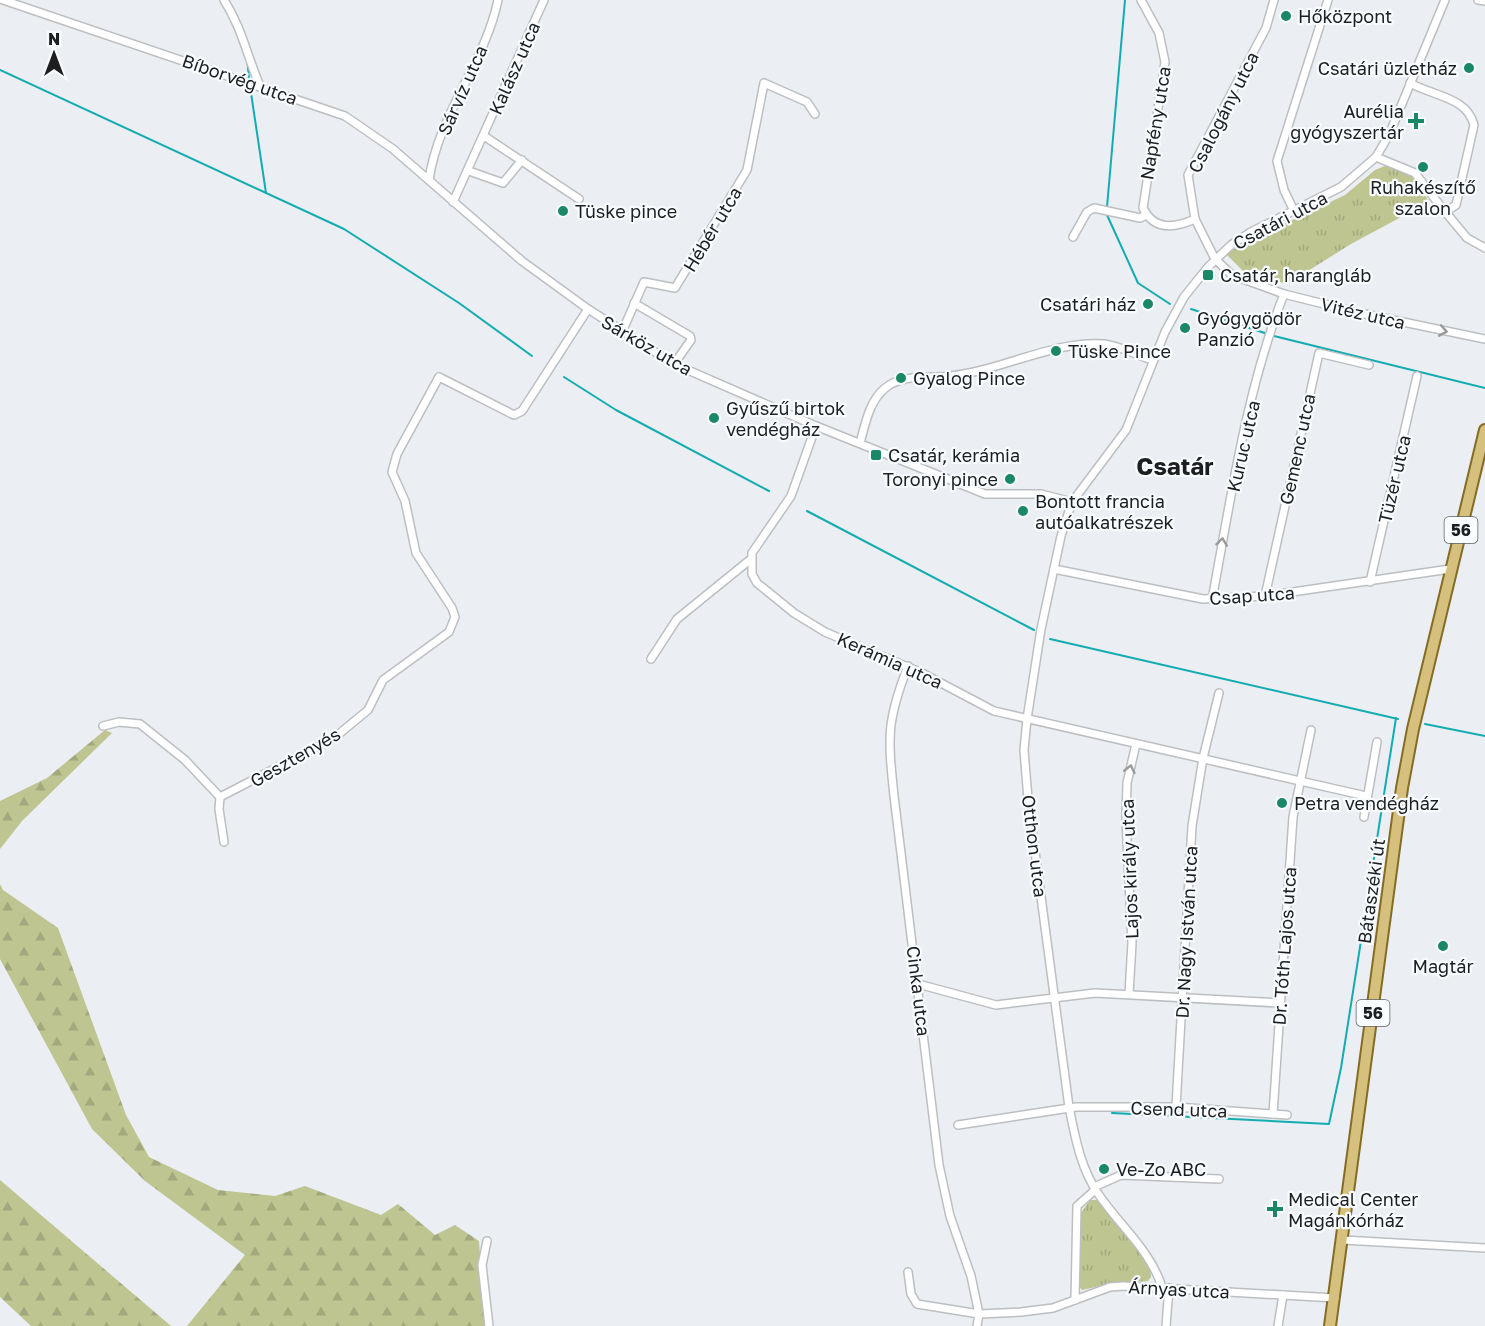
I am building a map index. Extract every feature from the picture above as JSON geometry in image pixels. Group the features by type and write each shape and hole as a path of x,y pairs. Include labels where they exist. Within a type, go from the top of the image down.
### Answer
{"main road":[{"name":"Bátaszéki út","path":"1330,1326 1395,840 1413,729 1485,430"}],"street":[{"name":"Bíborvég utca","path":"3,0 345,116 386,143 453,202"},
{"path":"224,0 238,21 260,86"},
{"name":"Sárvíz utca","path":"429,180 431,162 446,122 486,37 498,0"},
{"name":"Kalász utca","path":"453,202 469,171 544,0"},
{"name":"Napfény utca","path":"1142,0 1160,33 1165,62 1143,193 1143,208 1146,215"},
{"name":"Csalogány utca","path":"1215,259 1195,219 1188,175 1266,28 1275,0"},
{"path":"1294,211 1284,190 1278,161 1328,0"},
{"name":"Csatári utca","path":"1072,502 1126,430 1152,360 1184,297 1215,259 1251,232 1341,187 1377,157 1389,135 1446,0"},
{"path":"1478,0 1485,1"},
{"name":"Hébér utca","path":"622,332 644,282 675,288 747,170 764,83 807,102 815,114"},
{"path":"1410,83 1465,106 1471,115 1473,125 1459,198 1453,207 1442,208"},
{"name":"Kalász utca","path":"484,136 579,200"},
{"path":"1377,157 1415,172 1467,238 1485,248"},
{"path":"469,171 503,183 522,160"},
{"name":"Sárköz utca","path":"453,202 522,261 588,309 674,364 816,426 985,494 1041,494 1072,502"},
{"path":"1073,237 1087,212 1094,208 1140,218 1146,215 1158,225 1169,227 1195,219"},
{"name":"Vitéz utca","path":"1215,259 1232,275 1284,294 1350,311 1485,339"},
{"name":"Kuruc utca","path":"1212,600 1221,545 1267,340 1284,294"},
{"path":"634,303 690,336 691,340 674,364"},
{"name":"Gesztenyés","path":"220,797 334,738 368,710 383,681 392,672 450,632 455,617 452,608 416,553 405,501 392,472 397,454 439,377 514,414 522,411 588,309"},
{"path":"860,443 873,403 885,388 898,381 974,372 1052,351 1088,345 1104,344 1152,360"},
{"name":"Gemenc utca","path":"1265,596 1318,353 1369,365"},
{"name":"Tüzér utca","path":"1370,582 1418,376"},
{"path":"651,659 677,619 751,559 762,537 791,496 816,426"},
{"name":"Otthon utca","path":"1072,502 1054,569 1027,719 1024,750 1028,799 1070,1107 1078,1149 1095,1189 1151,1260 1165,1288"},
{"name":"Kerámia utca","path":"751,559 752,574 757,583 794,613 825,632 908,666 994,711 1366,796"},
{"name":"Csap utca","path":"1054,569 1212,600 1265,596 1450,569"},
{"name":"Cinka utca","path":"908,666 893,706 888,738 939,1165 950,1215 971,1276 980,1314"},
{"path":"1203,758 1219,693"},
{"path":"103,726 119,722 140,724 185,760 220,797 219,809 224,842"},
{"path":"1300,780 1311,730"},
{"path":"1364,817 1377,742"},
{"name":"Lajos király utca","path":"1129,994 1132,944 1126,862 1126,807 1127,783 1136,744"},
{"name":"Dr. Nagy István utca","path":"1176,1107 1192,826 1203,758"},
{"name":"Dr. Tóth Lajos utca","path":"1273,1114 1293,817 1300,780"},
{"path":"918,984 996,1005 1095,993 1279,1003"},
{"name":"Csend utca","path":"958,1125 1070,1107 1176,1107 1287,1115"},
{"path":"1076,1300 1077,1206 1095,1189 1121,1175 1219,1179"},
{"path":"1343,1240 1485,1248"},
{"path":"487,1241 482,1265 489,1326"},
{"name":"Árnyas utca","path":"908,1272 911,1294 917,1304 980,1314 1053,1308 1110,1287 1335,1298"},
{"path":"1165,1288 1166,1326"},
{"path":"1278,1326 1283,1295"},
{"path":"977,1326 980,1314"}],"green space":[{"path":"1390,164 1414,177 1429,202 1351,244 1287,284 1243,271 1226,254 1250,240 1345,195 1375,170"},
{"path":"105,730 112,733 22,821 0,849 0,801 47,778"},
{"path":"0,884 3,890 58,928 126,1115 149,1157 218,1190 275,1196 305,1186 381,1215 398,1204 435,1235 455,1225 479,1241 485,1326 187,1326 245,1255 145,1181 92,1129 0,959"},
{"path":"0,1180 171,1326 31,1326 0,1297"},
{"path":"1090,1200 1097,1200 1138,1248 1150,1269 1151,1277 1148,1281 1110,1284 1082,1290 1079,1286 1081,1213"}],"waterway":[{"path":"1107,207 1125,0"},
{"path":"247,58 249,78"},
{"path":"0,70 344,229 459,303 532,356"},
{"path":"251,93 266,193"},
{"path":"1107,215 1138,283 1170,304"},
{"path":"1191,309 1274,336 1485,388"},
{"path":"564,377 616,410 769,491"},
{"path":"807,511 1034,630"},
{"path":"1050,639 1398,719"},
{"path":"1112,1113 1329,1124 1341,1068 1396,718"},
{"path":"1425,724 1485,736"}],"place":[{"name":"Hőközpont","path":"1286,16"},
{"name":"Csatári üzletház","path":"1469,68"},
{"name":"Aurélia gyógyszertár","path":"1416,121"},
{"name":"Ruhakészítő szalon","path":"1423,167"},
{"name":"Tüske pince","path":"563,211"},
{"name":"Csatár, harangláb","path":"1208,275"},
{"name":"Csatári ház","path":"1148,304"},
{"name":"Gyógygödör Panzió","path":"1185,328"},
{"name":"Tüske Pince","path":"1056,351"},
{"name":"Gyalog Pince","path":"901,378"},
{"name":"Gyűszű birtok vendégház","path":"714,418"},
{"name":"Csatár, kerámia","path":"876,455"},
{"name":"Toronyi pince","path":"1010,479"},
{"name":"Bontott francia autóalkatrészek","path":"1023,511"},
{"name":"Petra vendégház","path":"1282,803"},
{"name":"Magtár","path":"1443,946"},
{"name":"Ve-Zo ABC","path":"1104,1169"},
{"name":"Medical Center Magánkórház","path":"1275,1209"}],"district":[{"name":"Csatár","path":"1175,465"}]}
